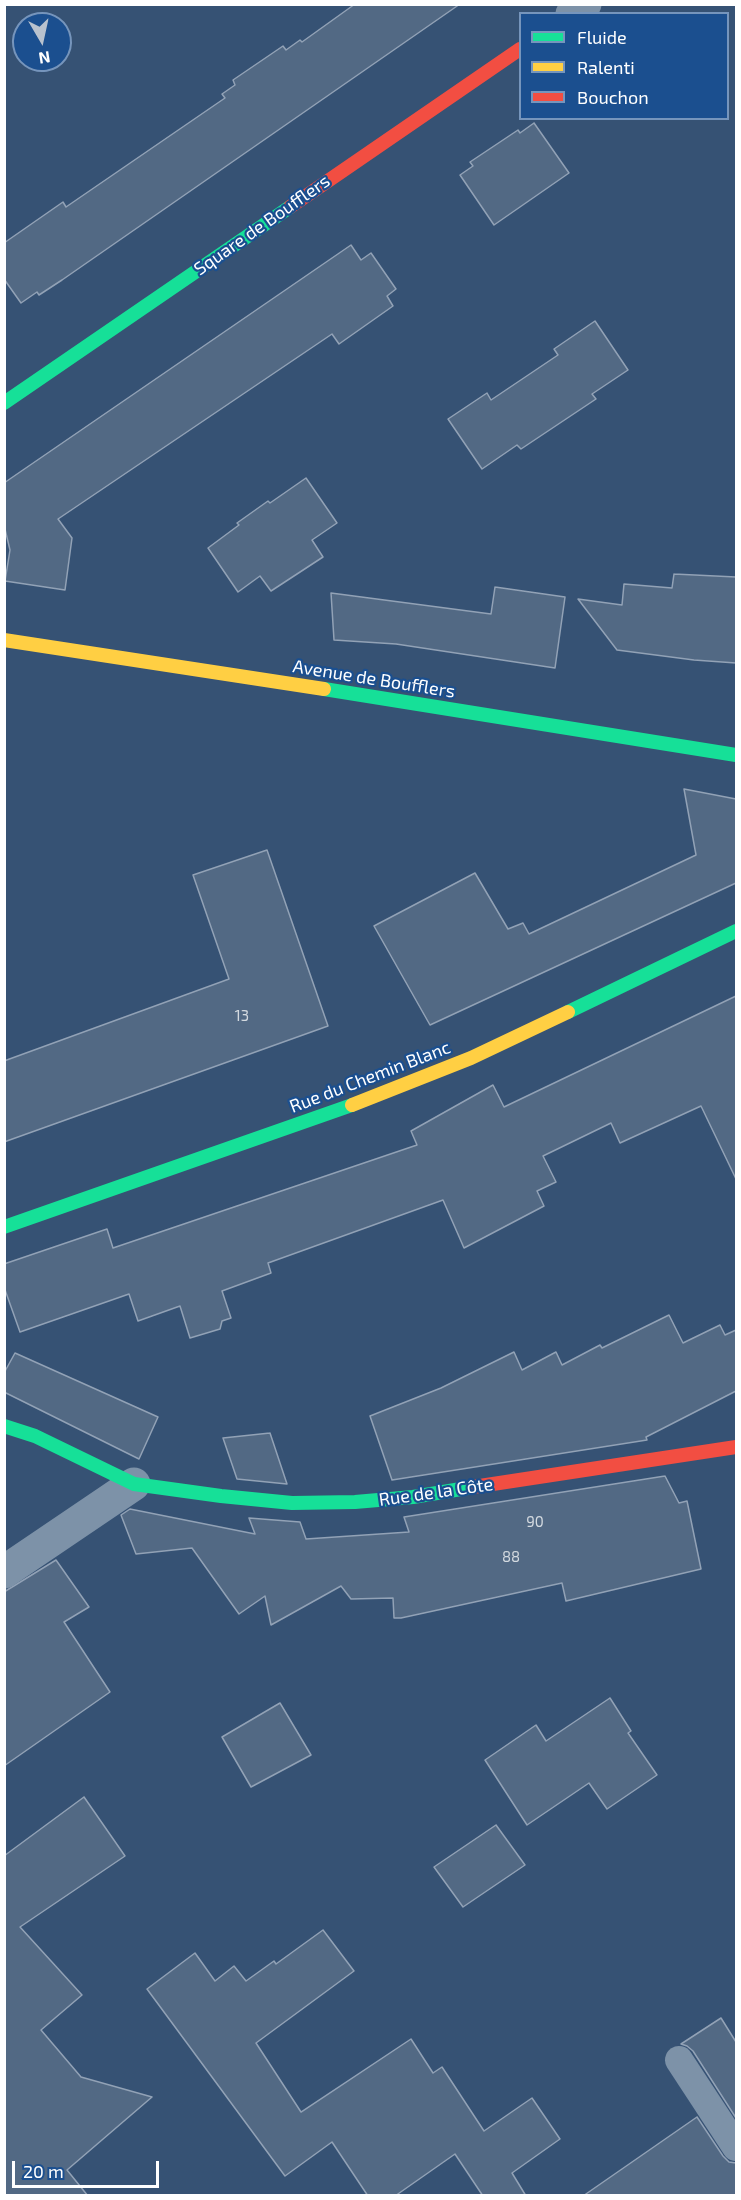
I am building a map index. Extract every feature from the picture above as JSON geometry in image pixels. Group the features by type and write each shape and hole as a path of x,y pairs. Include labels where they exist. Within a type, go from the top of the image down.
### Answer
{"street":[{"name":"Square de Boufflers","path":"4,403 519,50"},
{"name":"Avenue de Boufflers","path":"4,640 736,755"},
{"name":"Rue du Chemin Blanc","path":"4,1227 396,1089 481,1053 736,931"},
{"name":"Rue de la Côte","path":"4,1426 35,1436 134,1484 292,1503 355,1502 455,1491 641,1460 736,1447"},
{"path":"4,1572 134,1484"}],"lane":[{"path":"679,2060 736,2147"}],"building":[{"path":"355,4 460,4 62,280 39,295 37,292 21,303 4,279 4,243 63,202 66,207 225,98 222,94 235,85 233,80 283,46 286,50 300,40 302,42"},
{"path":"534,123 569,173 494,225 460,175 473,166 470,162 518,130 520,133"},
{"path":"351,245 361,260 371,253 396,289 387,296 393,306 339,344 332,334 58,519 72,538 65,590 5,581 10,550 4,525 4,483"},
{"path":"595,321 628,370 592,394 596,399 521,449 517,445 482,469 448,419 487,393 491,400 558,355 554,349"},
{"path":"306,478 337,523 312,540 323,557 271,591 260,576 238,592 208,548 239,525 237,523"},
{"path":"674,574 736,577 736,663 617,650 578,599 622,605 624,584 672,588"},
{"path":"495,587 565,597 555,668 396,644 334,640 331,593 491,614"},
{"path":"684,789 736,799 736,883 430,1025 374,926 475,873 508,929 523,923 529,934 696,855"},
{"path":"267,850 328,1026 4,1142 4,1061 229,979 193,875"},
{"path":"736,996 736,1179 701,1106 620,1143 611,1123 543,1156 556,1182 537,1191 544,1206 464,1248 443,1200 268,1263 271,1273 222,1291 231,1318 222,1321 220,1329 190,1338 180,1306 138,1321 129,1294 20,1332 4,1287 4,1264 107,1229 113,1248 417,1145 411,1131 493,1085 504,1107"},
{"path":"669,1315 683,1343 720,1325 725,1335 736,1330 736,1391 646,1437 647,1440 392,1480 370,1416 441,1388 514,1352 522,1370 556,1352 562,1365 600,1345 602,1348"},
{"path":"15,1353 158,1417 139,1459 4,1392 4,1373"},
{"path":"270,1433 287,1484 237,1479 223,1438"},
{"path":"665,1476 679,1503 687,1501 701,1569 566,1601 562,1583 401,1618 394,1618 393,1598 351,1599 341,1586 271,1625 265,1596 239,1614 192,1548 136,1554 121,1515 130,1509 255,1534 249,1518 300,1522 306,1539 409,1532 404,1517"},
{"path":"56,1560 89,1607 64,1622 110,1692 4,1766 4,1592"},
{"path":"610,1698 631,1731 628,1733 657,1775 607,1809 589,1783 527,1825 485,1760 536,1725 546,1741"},
{"path":"280,1703 311,1755 251,1787 222,1737"},
{"path":"84,1797 125,1856 20,1927 82,1995 41,2030 81,2077 152,2097 67,2170 88,2196 4,2196 4,1856"},
{"path":"496,1825 525,1865 463,1907 434,1867"},
{"path":"323,1930 354,1971 256,2043 301,2112 411,2039 433,2073 442,2067 484,2131 532,2098 560,2139 512,2173 526,2196 483,2196 455,2154 395,2196 368,2196 332,2142 285,2176 147,1989 195,1953 215,1981 234,1966 246,1981 274,1961 276,1964"},
{"path":"721,2018 736,2042 736,2118 693,2051 681,2044"},
{"path":"697,2117 723,2156 729,2162 736,2163 736,2196 583,2196"}],"traffic: fast":[{"path":"4,403 290,207"},
{"path":"324,689 736,755"},
{"path":"568,1012 736,931"},
{"path":"4,1227 352,1105"},
{"path":"4,1426 35,1436 134,1484 221,1496 292,1503 355,1502 413,1497 473,1487"}],"traffic: slow":[{"path":"4,640 324,689"},
{"path":"352,1105 471,1058 568,1012"}],"traffic: jam":[{"path":"290,207 519,50"},
{"path":"473,1487 736,1447"}]}
